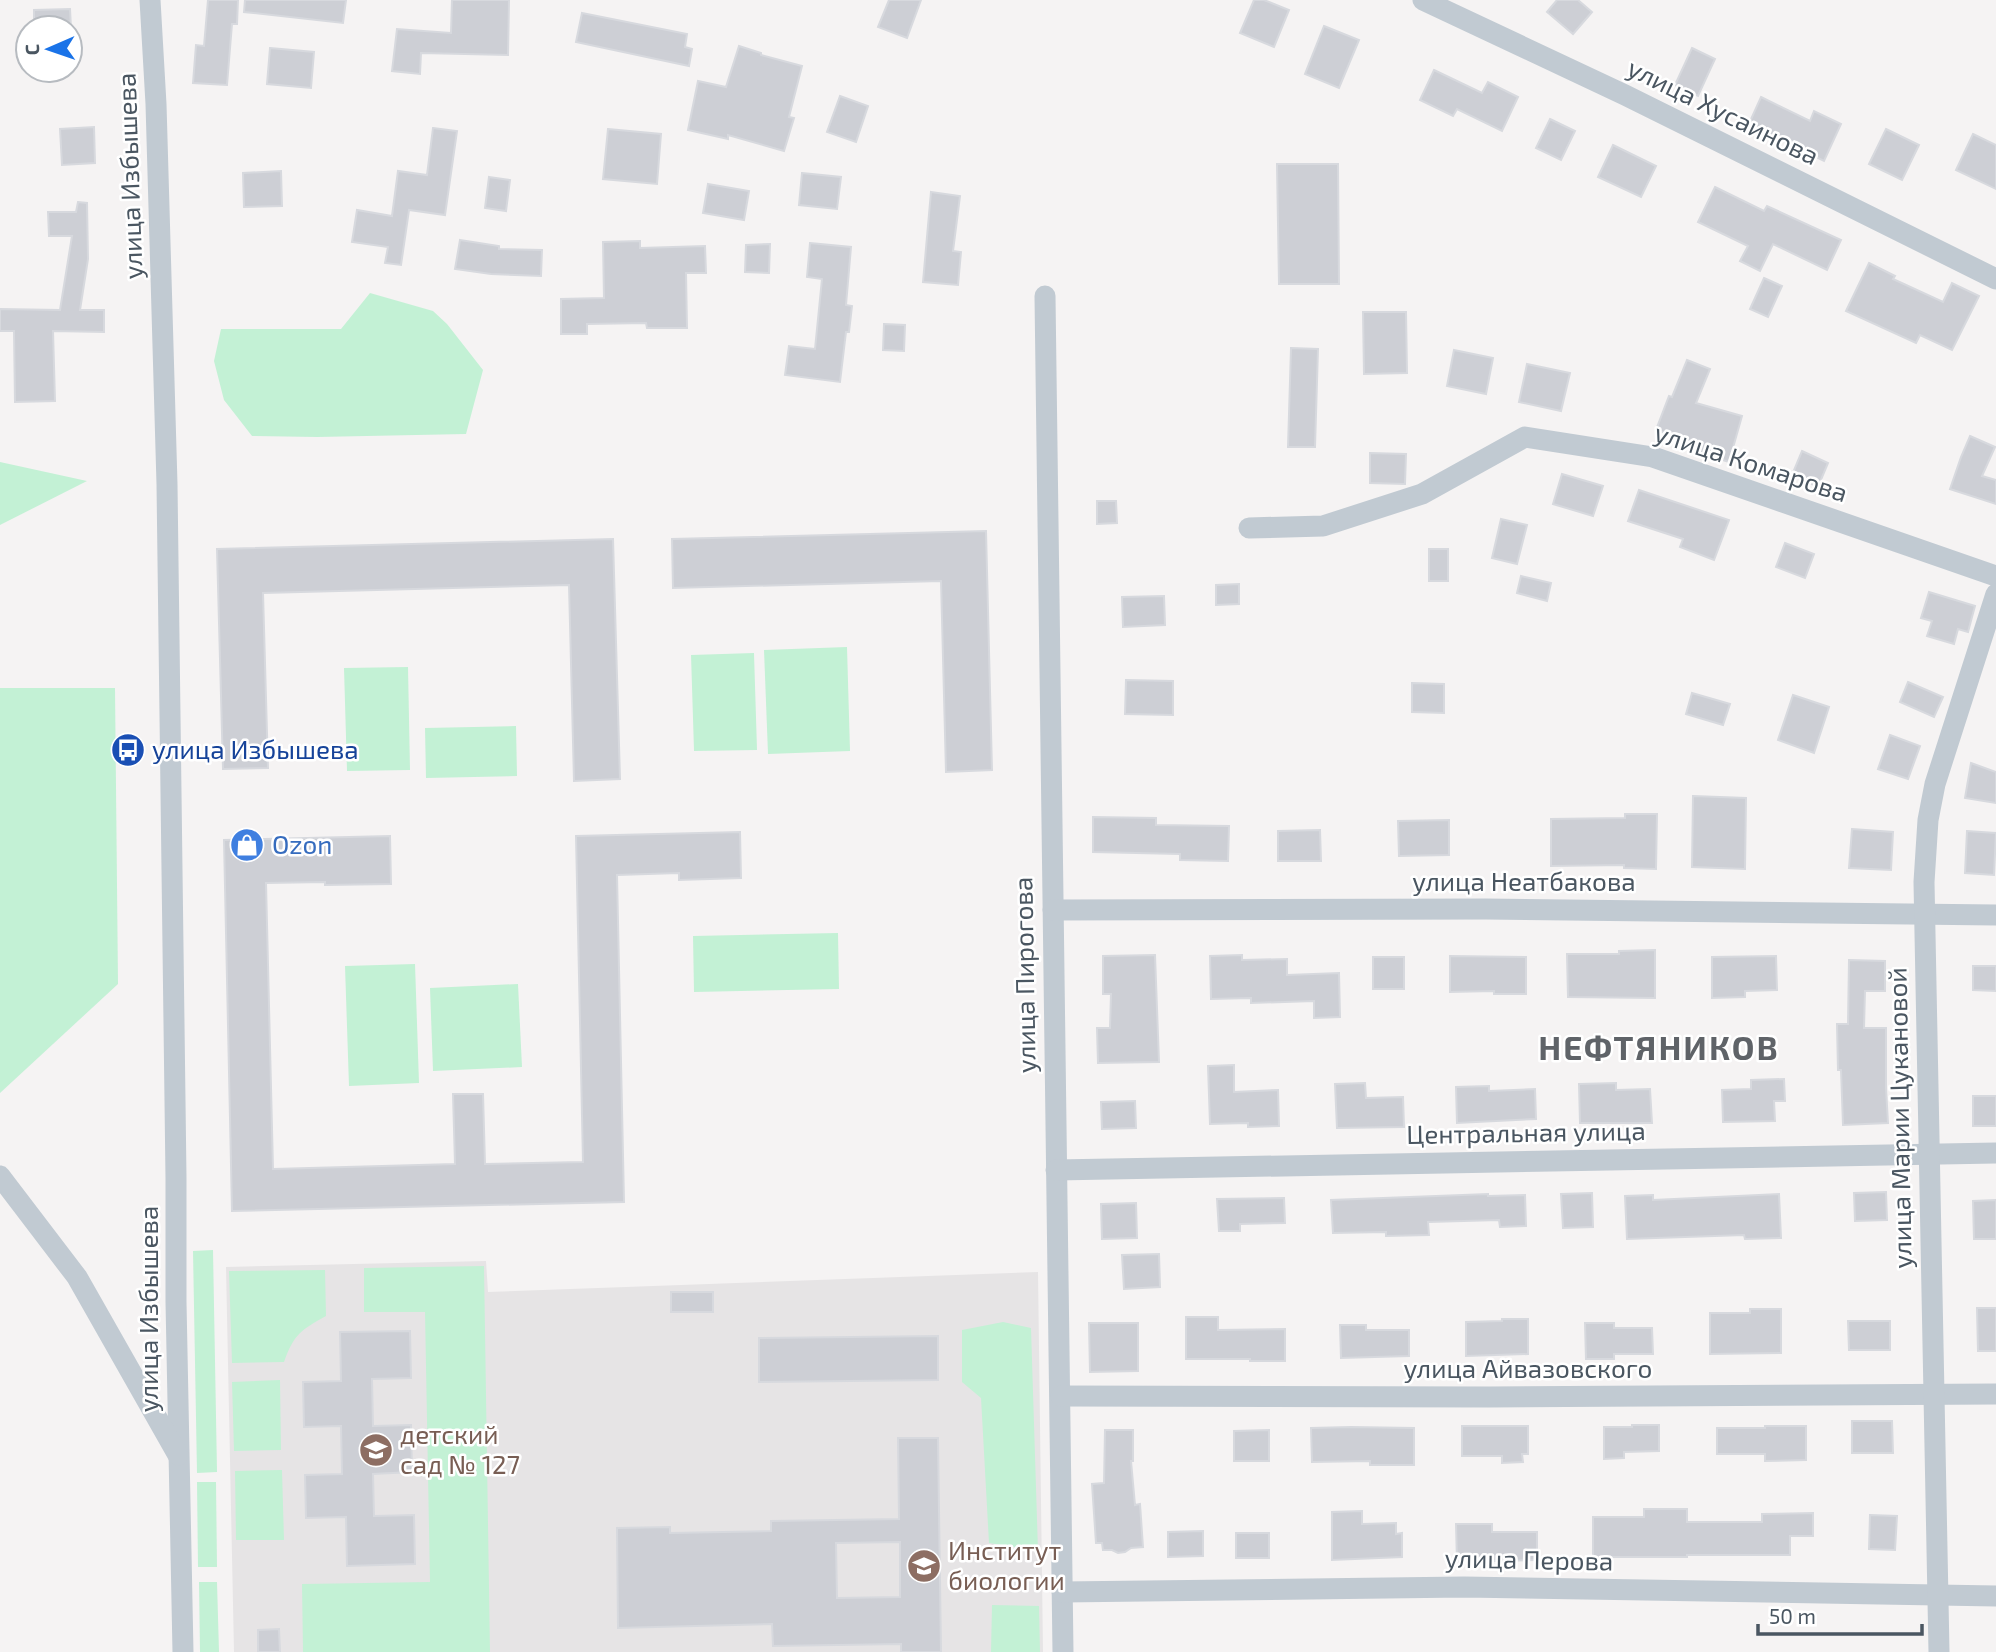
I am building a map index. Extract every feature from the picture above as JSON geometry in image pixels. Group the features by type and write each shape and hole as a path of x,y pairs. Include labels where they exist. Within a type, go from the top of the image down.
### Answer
{"street":[{"name":"улица Избышева","path":"150,0 168,507 178,1457 183,1652"},
{"name":"улица Хусаинова","path":"1423,0 1625,94 1996,278"},
{"name":"улица Пирогова","path":"1045,296 1063,1652"},
{"name":"улица Комарова","path":"1249,528 1323,526 1422,494 1525,436 1653,457 1996,576"},
{"name":"улица Марии Цукановой","path":"1939,1652 1924,882 1928,820 1935,784 1996,594"},
{"name":"улица Неатбакова","path":"1053,910 1486,909 1996,915"},
{"name":"Центральная улица","path":"1056,1170 1996,1153"},
{"path":"0,1176 77,1277 178,1457"},
{"name":"улица Айвазовского","path":"1061,1395 1489,1397 1996,1394"},
{"name":"улица Перова","path":"1062,1592 1464,1587 1996,1596"}],"shaded area":[{"path":"486,1261 488,1292 1038,1272 1043,1652 234,1652 226,1267"}],"green space":[{"path":"370,293 433,311 447,324 483,370 466,434 252,436 224,400 214,361 221,329 341,329"},
{"path":"0,462 87,481 0,525"},
{"path":"847,647 850,751 768,754 764,650"},
{"path":"754,653 757,750 694,751 691,655"},
{"path":"408,667 410,770 347,771 344,668"},
{"path":"0,688 115,688 118,984 0,1093"},
{"path":"516,726 517,776 426,778 425,728"},
{"path":"838,933 839,989 694,992 693,936"},
{"path":"415,964 419,1083 349,1086 345,966"},
{"path":"518,984 522,1067 433,1071 430,988"},
{"path":"213,1250 217,1472 197,1473 193,1251"},
{"path":"484,1266 490,1652 303,1652 302,1584 430,1582 425,1312 364,1312 364,1268"},
{"path":"325,1270 326,1316 299,1334 284,1362 232,1363 229,1271"},
{"path":"1003,1322 1031,1328 1038,1551 989,1543 981,1398 962,1382 962,1330"},
{"path":"280,1380 281,1450 234,1451 232,1382"},
{"path":"282,1470 284,1540 236,1540 235,1471"},
{"path":"197,1482 216,1482 217,1567 198,1567"},
{"path":"199,1582 217,1582 219,1652 200,1652"},
{"path":"992,1605 1039,1606 1040,1652 991,1652"}],"building":[{"path":"208,0 238,0 237,24 232,24 227,85 193,83 196,45 204,46"},
{"path":"245,0 346,0 343,23 244,12"},
{"path":"452,0 509,0 508,55 421,53 420,74 392,71 397,29 451,33"},
{"path":"889,0 921,0 907,38 878,27"},
{"path":"1254,0 1264,0 1289,10 1274,47 1240,33"},
{"path":"1557,0 1578,0 1592,12 1573,34 1547,12"},
{"path":"70,9 70,14 34,14 34,10"},
{"path":"582,13 687,34 685,47 692,49 689,66 576,42"},
{"path":"1324,26 1359,40 1339,88 1305,74"},
{"path":"739,46 802,66 789,117 794,118 784,151 728,135 728,139 688,130 698,81 726,87"},
{"path":"270,48 314,52 311,88 267,84"},
{"path":"1692,48 1715,59 1698,96 1675,85"},
{"path":"1434,70 1482,93 1488,82 1518,97 1502,131 1457,109 1453,116 1420,100"},
{"path":"840,96 868,106 856,142 827,132"},
{"path":"1761,97 1810,121 1814,111 1841,124 1824,161 1775,137 1773,141 1747,128"},
{"path":"1550,119 1575,131 1561,160 1536,148"},
{"path":"94,127 95,163 62,165 60,129"},
{"path":"433,128 457,131 445,215 409,210 401,265 385,263 388,247 352,242 357,210 392,216 398,171 427,175"},
{"path":"608,129 661,134 657,184 603,179"},
{"path":"1886,129 1919,145 1902,180 1869,164"},
{"path":"1973,134 1996,145 1996,189 1956,170"},
{"path":"1613,145 1656,166 1641,197 1598,177"},
{"path":"1277,164 1338,164 1339,284 1279,284"},
{"path":"281,171 282,206 244,207 243,173"},
{"path":"802,173 841,177 837,209 799,205"},
{"path":"489,177 510,180 506,211 485,208"},
{"path":"708,184 749,191 744,220 703,213"},
{"path":"1715,187 1764,211 1767,206 1841,240 1827,270 1773,244 1760,271 1740,261 1748,246 1698,222"},
{"path":"931,192 960,196 953,251 961,252 958,285 923,282"},
{"path":"78,202 87,203 88,259 80,310 104,310 104,332 53,331 55,401 15,402 14,331 0,331 0,309 60,310 72,236 49,236 48,212 76,212"},
{"path":"460,240 499,246 499,249 542,250 541,276 455,269"},
{"path":"640,241 640,248 705,246 706,273 686,273 687,328 647,328 646,323 587,324 587,334 561,334 561,299 604,298 603,242"},
{"path":"810,243 851,247 846,305 852,306 840,382 785,375 789,346 815,349 822,279 807,277"},
{"path":"770,244 769,273 745,272 746,245"},
{"path":"1869,263 1895,276 1893,279 1943,302 1952,283 1979,296 1952,350 1920,335 1916,343 1846,311"},
{"path":"1764,278 1782,286 1768,317 1750,309"},
{"path":"1363,312 1406,312 1407,373 1364,374"},
{"path":"884,324 905,325 904,351 883,350"},
{"path":"1291,348 1318,349 1315,447 1288,447"},
{"path":"1454,350 1493,358 1486,394 1447,386"},
{"path":"1687,360 1710,369 1696,403 1742,416 1729,462 1697,452 1699,445 1656,430"},
{"path":"1527,364 1570,373 1561,411 1519,402"},
{"path":"1970,436 1995,447 1982,476 1996,480 1996,504 1950,489"},
{"path":"1802,451 1828,463 1818,487 1792,475"},
{"path":"1370,453 1406,454 1405,484 1370,483"},
{"path":"1562,474 1603,486 1593,516 1553,504"},
{"path":"1639,490 1729,520 1714,560 1680,547 1683,539 1628,521"},
{"path":"1097,501 1116,501 1117,523 1097,524"},
{"path":"1501,519 1527,525 1517,564 1492,558"},
{"path":"986,531 992,770 946,772 941,581 673,588 672,539"},
{"path":"613,539 620,779 574,781 569,585 263,593 268,768 223,769 217,549"},
{"path":"1785,543 1814,554 1805,578 1776,567"},
{"path":"1429,549 1448,549 1448,581 1429,581"},
{"path":"1521,576 1551,583 1547,601 1517,593"},
{"path":"1239,584 1239,604 1216,605 1216,585"},
{"path":"1929,592 1975,606 1968,632 1958,629 1954,644 1927,636 1932,621 1921,618"},
{"path":"1164,596 1165,625 1123,627 1122,597"},
{"path":"1126,680 1173,681 1173,715 1125,714"},
{"path":"1908,682 1943,697 1934,717 1900,702"},
{"path":"1412,683 1444,684 1444,713 1412,712"},
{"path":"1692,693 1730,704 1723,725 1686,714"},
{"path":"1793,695 1829,707 1814,753 1778,740"},
{"path":"1890,735 1920,746 1908,779 1878,769"},
{"path":"1971,763 1996,772 1996,803 1965,798"},
{"path":"1693,796 1746,798 1745,869 1692,867"},
{"path":"1625,814 1657,814 1656,869 1624,868 1624,865 1551,866 1551,819 1625,818"},
{"path":"1093,817 1156,818 1156,825 1229,826 1228,861 1180,860 1180,854 1093,852"},
{"path":"1449,820 1449,855 1399,856 1398,821"},
{"path":"1852,829 1893,832 1891,870 1849,868"},
{"path":"1320,830 1321,861 1278,861 1278,831"},
{"path":"1967,831 1996,833 1994,875 1965,873"},
{"path":"740,832 741,878 679,880 679,873 617,875 624,1202 232,1211 224,840 390,836 391,884 266,883 273,1169 455,1164 453,1094 483,1094 485,1164 583,1162 576,836"},
{"path":"1655,950 1655,998 1568,997 1567,954 1619,954 1619,951"},
{"path":"1155,955 1159,1062 1098,1063 1097,1028 1110,1028 1111,994 1103,994 1103,956"},
{"path":"1242,955 1242,960 1287,959 1287,975 1339,973 1340,1017 1314,1018 1314,1001 1251,1003 1251,998 1211,999 1210,956"},
{"path":"1450,956 1526,957 1526,994 1494,994 1494,991 1450,992"},
{"path":"1776,956 1777,990 1745,991 1745,997 1712,998 1712,957"},
{"path":"1373,957 1404,957 1404,989 1373,989"},
{"path":"1849,960 1885,961 1885,991 1865,991 1864,1028 1886,1028 1888,1123 1843,1125 1837,1024 1848,1024"},
{"path":"1973,966 1996,966 1996,991 1973,990"},
{"path":"1234,1065 1234,1092 1278,1090 1279,1126 1248,1127 1248,1123 1210,1124 1208,1066"},
{"path":"1784,1079 1785,1101 1774,1101 1775,1121 1723,1122 1722,1090 1751,1089 1751,1080"},
{"path":"1365,1083 1366,1098 1403,1097 1404,1127 1337,1128 1335,1084"},
{"path":"1616,1083 1616,1090 1650,1089 1652,1123 1580,1123 1579,1084"},
{"path":"1489,1086 1489,1091 1535,1089 1536,1119 1457,1123 1456,1087"},
{"path":"1973,1096 1996,1096 1996,1126 1973,1126"},
{"path":"1135,1101 1136,1128 1102,1129 1101,1102"},
{"path":"1886,1192 1887,1220 1855,1221 1854,1193"},
{"path":"1592,1193 1593,1227 1563,1228 1561,1194"},
{"path":"1779,1194 1781,1238 1745,1239 1744,1235 1627,1239 1625,1196 1653,1195 1653,1200"},
{"path":"1525,1195 1526,1226 1500,1227 1499,1220 1428,1222 1429,1235 1386,1236 1386,1232 1333,1233 1331,1200"},
{"path":"1284,1198 1285,1223 1240,1224 1240,1231 1219,1231 1217,1199"},
{"path":"1996,1200 1996,1239 1974,1239 1973,1201"},
{"path":"1136,1203 1137,1238 1102,1239 1101,1204"},
{"path":"1159,1254 1160,1287 1124,1289 1122,1255"},
{"path":"671,1292 713,1292 713,1312 671,1312"},
{"path":"1977,1308 1996,1308 1996,1351 1978,1351"},
{"path":"1750,1309 1781,1309 1781,1353 1710,1354 1710,1313 1750,1313"},
{"path":"1186,1317 1218,1317 1218,1330 1285,1329 1285,1361 1186,1359"},
{"path":"1528,1319 1528,1354 1466,1356 1466,1322"},
{"path":"1848,1321 1890,1321 1890,1350 1849,1350"},
{"path":"1089,1323 1138,1323 1138,1371 1090,1372"},
{"path":"1585,1323 1614,1323 1614,1328 1652,1328 1653,1354 1614,1354 1614,1359 1586,1359"},
{"path":"1340,1325 1366,1325 1366,1330 1409,1330 1409,1356 1341,1358"},
{"name":"детский сад № 127","path":"410,1331 411,1378 372,1379 373,1426 411,1425 412,1472 373,1474 374,1516 414,1515 415,1564 347,1566 346,1517 306,1518 305,1475 342,1474 341,1426 304,1427 303,1382 341,1381 340,1332"},
{"path":"938,1336 938,1380 759,1382 759,1338"},
{"path":"1852,1421 1892,1421 1893,1453 1852,1453"},
{"path":"1659,1425 1659,1451 1624,1452 1624,1458 1604,1459 1604,1427"},
{"path":"1462,1426 1528,1426 1528,1454 1522,1454 1523,1462 1502,1463 1502,1456 1462,1456"},
{"path":"1806,1426 1806,1460 1765,1461 1765,1454 1717,1454 1717,1428"},
{"path":"1311,1428 1414,1428 1414,1465 1370,1465 1370,1461 1312,1462"},
{"path":"1105,1430 1133,1430 1131,1461 1135,1505 1140,1504 1143,1547 1118,1553 1103,1550 1102,1543 1096,1543 1092,1484 1104,1483"},
{"path":"1269,1430 1269,1461 1234,1461 1234,1431"},
{"path":"898,1438 938,1438 941,1652 901,1652 901,1644 773,1646 772,1624 618,1628 617,1528 670,1527 670,1533 771,1531 771,1521 899,1519","holes":["900,1542 900,1597 837,1598 836,1543"]},
{"path":"1644,1509 1687,1509 1687,1522 1762,1522 1762,1514 1813,1513 1813,1536 1790,1536 1790,1555 1593,1557 1593,1517 1644,1517"},
{"path":"1362,1511 1362,1524 1396,1523 1396,1534 1402,1533 1402,1557 1332,1560 1332,1512"},
{"path":"1870,1515 1897,1516 1895,1550 1869,1549"},
{"path":"1456,1524 1492,1524 1492,1532 1537,1532 1537,1560 1457,1562"},
{"path":"1203,1531 1203,1556 1168,1557 1168,1532"},
{"path":"1236,1533 1269,1533 1269,1558 1236,1558"},
{"path":"279,1629 280,1652 258,1652 258,1630"}],"place":[{"name":"улица Избышева","path":"128,750"},
{"name":"Ozon","path":"247,845"},
{"name":"детский сад № 127","path":"376,1450"},
{"name":"Институт биологии","path":"924,1566"}],"district":[{"name":"НЕФТЯНИКОВ","path":"1659,1048"}]}
